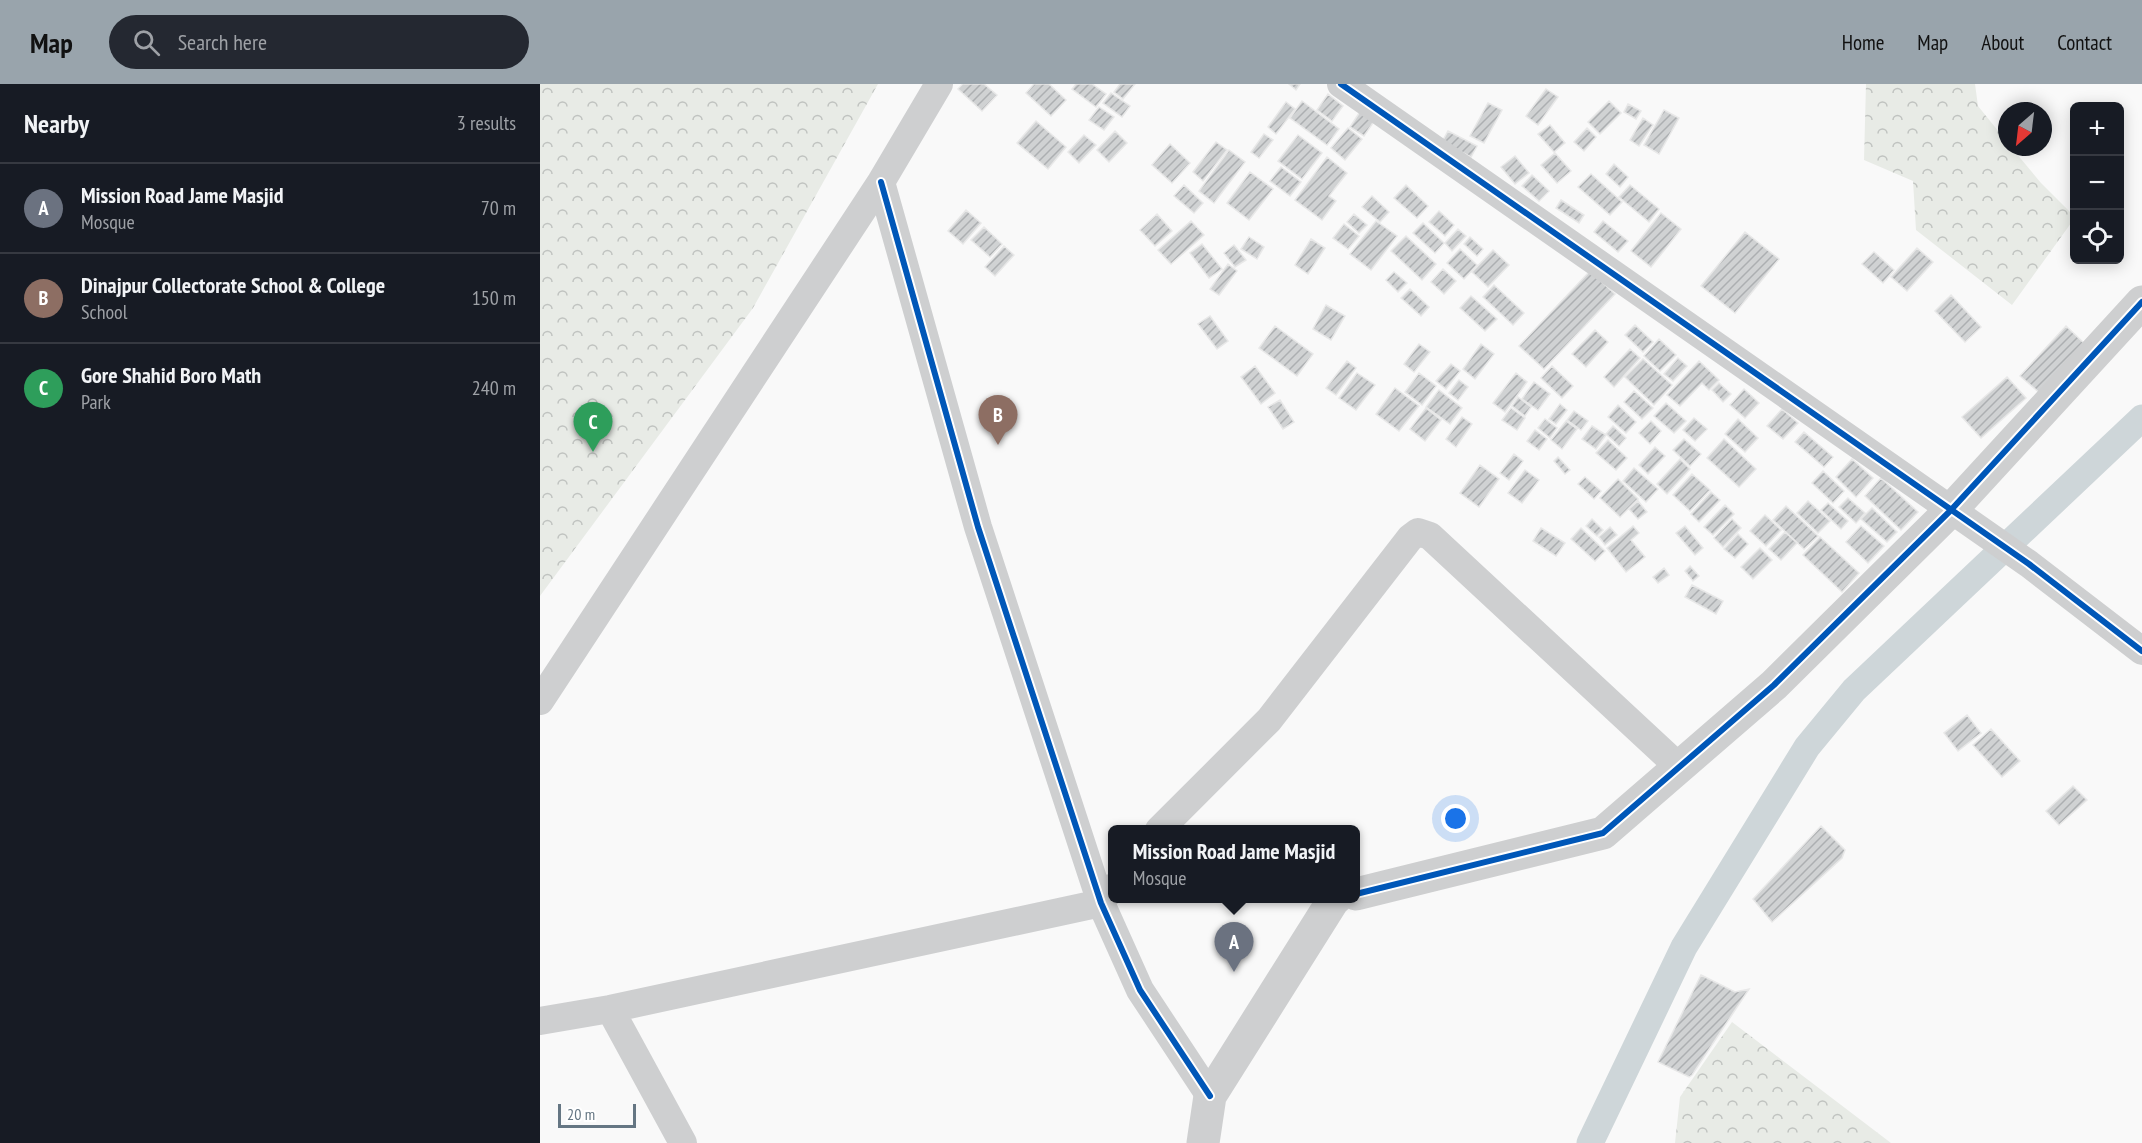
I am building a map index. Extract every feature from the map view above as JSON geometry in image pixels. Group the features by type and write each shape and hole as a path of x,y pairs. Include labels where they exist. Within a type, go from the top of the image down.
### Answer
{"street":[{"path":"540,701 881,182 939,84"},
{"path":"1341,84 2029,564 2142,651"},
{"path":"540,1022 610,1009 1107,895 978,527 881,182"},
{"path":"1360,893 1603,832 1774,685 1951,510 2142,302"},
{"path":"1164,825 1269,720 1410,538 1418,532 1430,536 1679,767"},
{"path":"1110,903 1140,990 1210,1096"},
{"path":"1203,1143 1210,1096 1331,903"},
{"path":"610,1009 683,1143"}],"green space":[{"path":"540,84 878,84 753,308 540,596"},
{"path":"1866,84 1975,84 1978,106 1998,131 1998,156 2018,156 2070,212 2070,225 2012,305 1916,230 1913,181 1864,160"},
{"path":"1732,1022 1891,1143 1675,1143 1680,1097"}],"building":[{"path":"963,84 984,84 997,95 982,111 958,89"},
{"path":"1034,84 1049,84 1066,100 1051,116 1026,93"},
{"path":"1076,84 1092,84 1106,94 1096,107 1072,89"},
{"path":"1120,84 1135,84 1123,99 1114,92"},
{"path":"1289,84 1300,84 1296,90"},
{"path":"1546,89 1558,97 1538,125 1526,116"},
{"path":"1111,93 1130,106 1122,117 1103,103"},
{"path":"1328,94 1343,106 1332,121 1317,110"},
{"path":"1302,101 1339,129 1327,145 1290,118"},
{"path":"1609,101 1621,113 1600,134 1588,122"},
{"path":"1286,102 1295,109 1276,134 1268,127"},
{"path":"1488,103 1502,110 1484,143 1470,136"},
{"path":"1365,104 1379,114 1364,136 1350,127"},
{"path":"1628,104 1641,111 1636,119 1624,112"},
{"path":"1099,107 1114,117 1104,130 1089,120"},
{"path":"1664,110 1679,118 1659,154 1644,145"},
{"path":"1643,118 1653,125 1639,146 1630,140"},
{"path":"1036,121 1066,147 1048,169 1017,143"},
{"path":"1550,125 1565,143 1554,152 1538,134"},
{"path":"1348,128 1362,139 1345,160 1331,148"},
{"path":"1587,128 1596,137 1584,151 1574,142"},
{"path":"1115,131 1127,143 1109,162 1097,150"},
{"path":"1448,131 1477,146 1471,157 1442,142"},
{"path":"1264,134 1273,140 1259,158 1251,152"},
{"path":"1084,135 1096,145 1079,163 1068,152"},
{"path":"1298,135 1322,153 1302,179 1278,161"},
{"path":"1216,142 1227,150 1203,181 1193,172"},
{"path":"1170,144 1190,163 1172,183 1152,165"},
{"path":"1229,150 1245,162 1214,203 1199,191"},
{"path":"1555,153 1571,171 1557,183 1541,165"},
{"path":"1515,156 1529,173 1515,184 1501,167"},
{"path":"1327,157 1347,173 1329,196 1336,201 1322,220 1295,200"},
{"path":"1614,164 1628,177 1620,187 1606,174"},
{"path":"1281,167 1301,182 1290,196 1270,181"},
{"path":"1250,172 1273,189 1249,220 1227,203"},
{"path":"1591,174 1622,202 1610,215 1578,187"},
{"path":"1532,175 1549,191 1539,201 1522,186"},
{"path":"1184,185 1203,203 1194,213 1174,196"},
{"path":"1406,185 1428,206 1417,218 1394,198"},
{"path":"1630,185 1659,209 1649,222 1619,197"},
{"path":"1372,196 1389,212 1380,222 1362,207"},
{"path":"1561,200 1584,215 1579,223 1556,208"},
{"path":"966,210 981,223 963,244 948,231"},
{"path":"1439,211 1454,225 1445,236 1429,222"},
{"path":"1661,213 1681,229 1651,267 1631,251"},
{"path":"1157,214 1172,231 1155,246 1140,230"},
{"path":"1354,214 1367,225 1359,233 1347,222"},
{"path":"1191,221 1204,235 1171,264 1158,250"},
{"path":"1376,221 1397,236 1371,270 1350,254"},
{"path":"1603,221 1628,241 1618,252 1594,232"},
{"path":"1423,223 1444,243 1435,253 1413,233"},
{"path":"1344,224 1359,236 1348,249 1333,238"},
{"path":"984,227 1002,244 990,257 971,240"},
{"path":"1458,229 1466,236 1452,251 1445,243"},
{"path":"1745,232 1779,259 1735,313 1701,286"},
{"path":"1406,236 1436,264 1422,280 1391,251"},
{"path":"1249,237 1264,247 1257,259 1241,249"},
{"path":"1470,237 1483,249 1477,256 1464,244"},
{"path":"1311,239 1325,248 1308,274 1295,265"},
{"path":"1202,244 1222,269 1209,278 1190,253"},
{"path":"1234,245 1246,260 1235,267 1224,253"},
{"path":"1004,246 1014,255 995,276 985,267"},
{"path":"1917,248 1933,262 1907,291 1891,277"},
{"path":"1460,249 1477,265 1464,279 1447,263"},
{"path":"1493,250 1509,265 1488,287 1472,272"},
{"path":"1874,252 1894,270 1883,283 1862,264"},
{"path":"1228,264 1237,271 1219,295 1210,289"},
{"path":"1443,269 1456,281 1444,294 1431,282"},
{"path":"1590,271 1615,294 1544,369 1519,346"},
{"path":"1394,272 1407,283 1398,292 1386,280"},
{"path":"1494,285 1524,313 1513,325 1483,297"},
{"path":"1410,289 1429,307 1421,316 1401,298"},
{"path":"1951,295 1981,327 1965,342 1935,311"},
{"path":"1471,296 1497,319 1485,331 1460,308"},
{"path":"1326,305 1345,316 1331,340 1313,329"},
{"path":"1210,316 1228,341 1217,349 1198,324"},
{"path":"1635,325 1653,342 1643,352 1625,335"},
{"path":"1275,326 1313,354 1297,376 1259,348"},
{"path":"2066,326 2087,346 2042,395 2020,376"},
{"path":"1595,330 1608,342 1586,367 1572,354"},
{"path":"1659,339 1676,355 1660,371 1644,356"},
{"path":"1419,344 1430,352 1414,372 1404,364"},
{"path":"1481,344 1494,354 1475,379 1463,369"},
{"path":"1630,349 1640,358 1614,387 1604,377"},
{"path":"1678,358 1687,366 1673,381 1664,374"},
{"path":"1643,359 1672,385 1654,405 1625,377"},
{"path":"1347,361 1356,368 1336,395 1326,388"},
{"path":"1699,361 1719,380 1709,390 1702,383 1680,406 1667,395"},
{"path":"1451,364 1460,371 1446,389 1436,381"},
{"path":"1255,366 1275,393 1261,404 1241,377"},
{"path":"1552,366 1573,386 1562,398 1541,378"},
{"path":"1357,373 1375,385 1356,410 1339,398"},
{"path":"1419,373 1436,386 1422,405 1405,392"},
{"path":"1516,373 1527,382 1505,412 1493,403"},
{"path":"2007,377 2026,398 1981,438 1962,417"},
{"path":"1459,380 1468,387 1458,400 1449,393"},
{"path":"1534,382 1550,394 1538,410 1522,399"},
{"path":"1719,383 1731,394 1723,402 1712,390"},
{"path":"1395,388 1419,406 1399,431 1376,414"},
{"path":"1744,389 1759,403 1745,418 1730,405"},
{"path":"1439,390 1462,408 1450,424 1426,407"},
{"path":"1634,391 1653,408 1642,419 1624,402"},
{"path":"1518,397 1531,407 1525,416 1512,406"},
{"path":"1280,400 1294,422 1283,429 1268,407"},
{"path":"1666,403 1686,421 1674,433 1654,416"},
{"path":"1560,404 1567,410 1556,424 1549,419"},
{"path":"1618,405 1636,422 1626,433 1608,417"},
{"path":"1426,408 1441,420 1425,441 1410,429"},
{"path":"1511,408 1525,418 1517,430 1502,420"},
{"path":"1782,409 1798,423 1783,439 1767,426"},
{"path":"1574,411 1588,421 1581,430 1567,420"},
{"path":"1462,417 1472,424 1456,447 1446,439"},
{"path":"1694,418 1707,429 1695,441 1683,430"},
{"path":"1545,419 1557,428 1550,438 1538,428"},
{"path":"1738,419 1758,438 1745,452 1725,434"},
{"path":"1566,421 1577,429 1562,449 1551,440"},
{"path":"1651,421 1661,431 1650,444 1639,433"},
{"path":"1592,426 1606,435 1596,449 1582,439"},
{"path":"1613,426 1626,438 1619,446 1606,434"},
{"path":"1535,430 1547,439 1539,450 1527,441"},
{"path":"1804,432 1833,457 1824,467 1795,442"},
{"path":"1684,439 1701,454 1690,466 1673,450"},
{"path":"1724,439 1756,469 1739,487 1707,458"},
{"path":"1608,440 1627,458 1616,470 1596,453"},
{"path":"1655,447 1665,456 1648,474 1639,465"},
{"path":"1514,454 1523,461 1509,480 1500,473"},
{"path":"1558,457 1570,470 1565,474 1554,461"},
{"path":"1680,459 1690,469 1667,494 1657,484"},
{"path":"1852,459 1873,478 1856,497 1836,477"},
{"path":"1480,465 1499,479 1479,507 1460,493"},
{"path":"1634,468 1658,489 1646,502 1623,481"},
{"path":"1525,470 1539,480 1522,503 1508,493"},
{"path":"1823,471 1844,491 1833,503 1812,483"},
{"path":"1692,474 1710,490 1690,511 1673,495"},
{"path":"1585,477 1601,491 1594,499 1578,484"},
{"path":"1881,478 1918,512 1901,530 1865,496"},
{"path":"1618,479 1638,499 1620,517 1600,498"},
{"path":"1711,492 1720,500 1699,522 1691,514"},
{"path":"1848,498 1865,513 1856,523 1839,507"},
{"path":"1638,501 1647,512 1638,519 1629,509"},
{"path":"1808,501 1830,521 1818,533 1797,513"},
{"path":"1828,503 1848,521 1841,529 1821,510"},
{"path":"1725,505 1734,514 1713,535 1704,527"},
{"path":"1786,506 1818,536 1804,549 1773,520"},
{"path":"1872,508 1897,532 1887,542 1861,519"},
{"path":"1765,515 1781,530 1766,546 1750,531"},
{"path":"1592,519 1603,530 1597,536 1586,526"},
{"path":"1732,519 1741,528 1723,547 1714,538"},
{"path":"1633,526 1639,533 1631,540 1645,557 1626,572 1607,548"},
{"path":"1685,526 1703,548 1695,555 1676,533"},
{"path":"1861,526 1884,546 1868,563 1846,542"},
{"path":"1610,527 1617,535 1605,545 1599,537"},
{"path":"1541,528 1565,543 1556,556 1533,541"},
{"path":"1581,528 1605,551 1595,561 1571,539"},
{"path":"1785,532 1797,543 1781,560 1769,549"},
{"path":"1738,534 1748,544 1735,558 1724,549"},
{"path":"1820,537 1859,573 1842,592 1803,555"},
{"path":"1760,548 1772,560 1753,579 1741,567"},
{"path":"1690,566 1699,576 1693,581 1685,571"},
{"path":"1664,568 1669,575 1658,583 1653,577"},
{"path":"1692,585 1723,601 1716,614 1685,597"},
{"path":"1967,715 1981,733 1958,751 1944,733"},
{"path":"1991,729 2020,761 2002,777 1973,745"},
{"path":"2073,786 2087,800 2059,825 2046,811"},
{"path":"1821,826 1845,850 1842,858 1772,922 1753,899"},
{"path":"1701,975 1735,992 1749,989 1689,1077 1658,1062"}],"waterway":[{"path":"1590,1143 1684,947 1807,747 1854,690 2142,418"}],"cycle path":[{"path":"1341,84 2029,564 2142,651"},
{"path":"881,182 978,527 1101,903 1140,990 1210,1096"},
{"path":"1360,893 1603,833 1774,685 1951,510 2142,302"}],"place":[{"name":"Dinajpur Collectorate School & College","path":"998,445"},
{"name":"Gore Shahid Boro Math","path":"593,452"},
{"name":"Mission Road Jame Masjid","path":"1234,972"}]}
